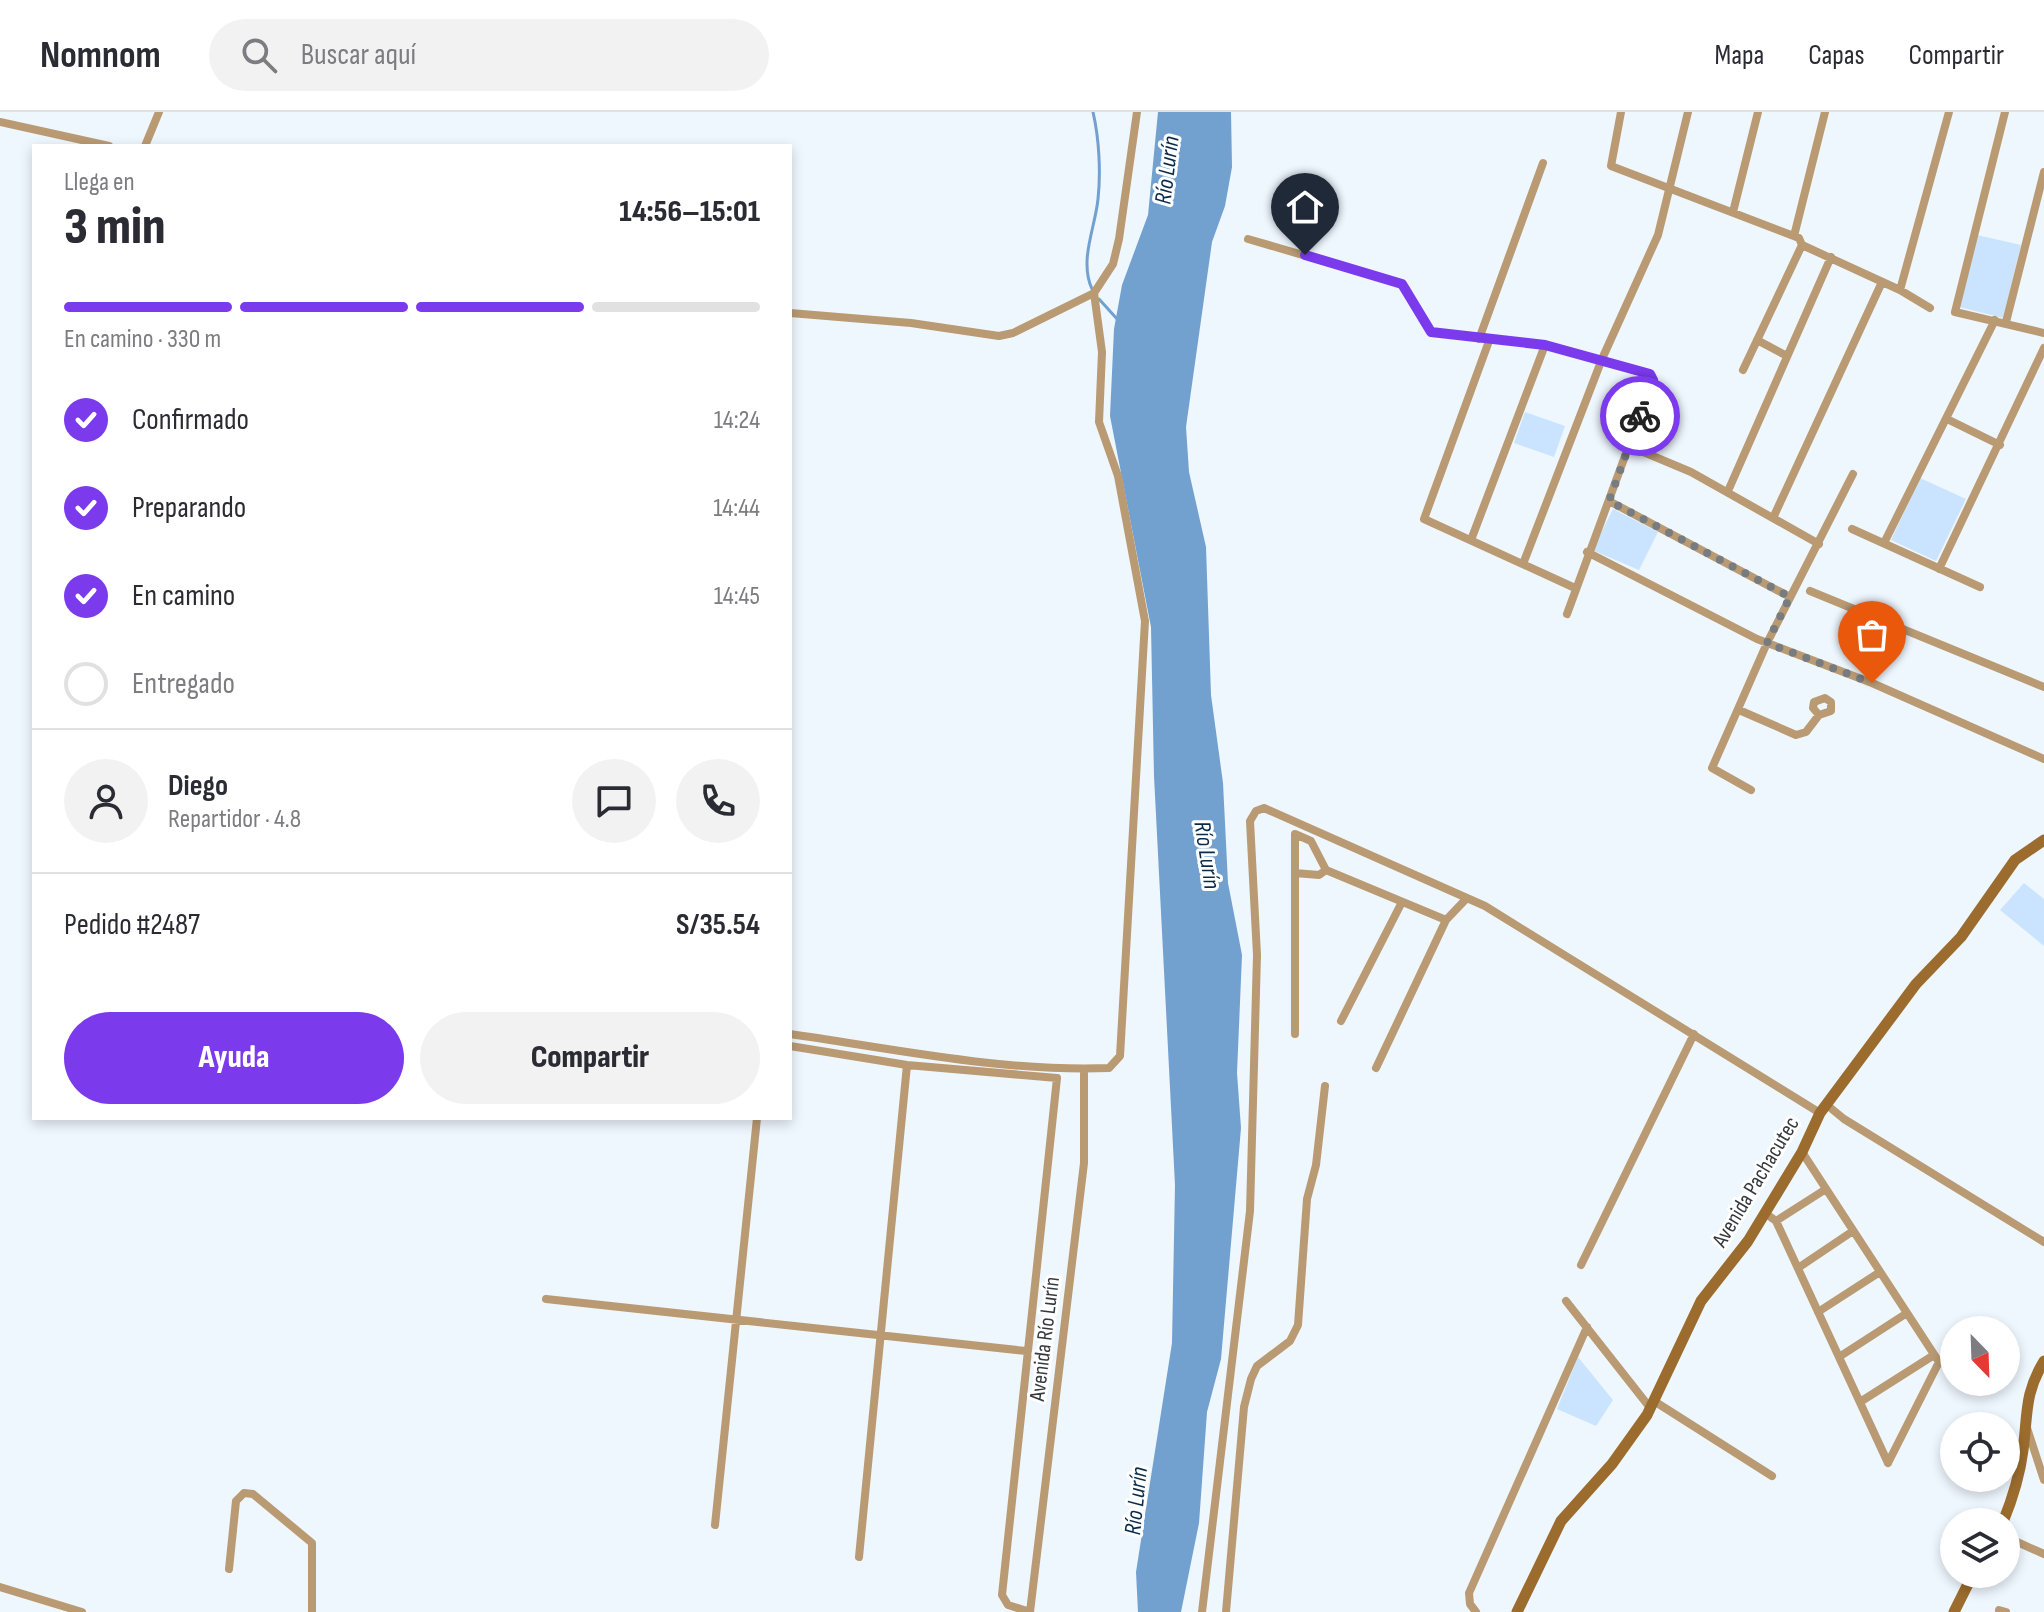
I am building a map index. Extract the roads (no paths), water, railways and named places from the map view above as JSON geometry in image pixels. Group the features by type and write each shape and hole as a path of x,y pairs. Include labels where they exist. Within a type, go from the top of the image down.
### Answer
{"main road":[{"name":"Avenida Pachacutec","path":"1517,1612 1525,1588 1561,1521 1612,1464 1653,1405 1701,1301 1748,1241 1824,1109 1916,984 1961,937 2015,860 2044,840"},
{"path":"2007,1508 2023,1449 2024,1419 2031,1382 2044,1361"},
{"path":"1954,1612 1966,1588"}],"street":[{"path":"146,144 159,112"},
{"path":"792,313 911,323 999,336 1013,333 1094,293 1113,264 1119,239 1137,112"},
{"path":"1621,112 1610,165 1794,236 1802,245 1900,290 1930,308"},
{"path":"1523,564 1602,359 1658,235 1688,112"},
{"path":"1733,212 1758,112"},
{"path":"1794,236 1825,112"},
{"path":"1900,290 1949,112"},
{"path":"2005,112 1955,312 2044,333"},
{"path":"0,122 100,144"},
{"path":"1543,163 1424,518 1575,588"},
{"path":"2006,322 2044,172"},
{"path":"1248,239 1396,281 1408,291 1428,331 1545,345 1602,359 1652,377 1567,614"},
{"path":"1743,370 1802,245"},
{"path":"1728,491 1831,257"},
{"path":"1773,518 1882,282"},
{"path":"792,1034 956,1060 1084,1069 1109,1068 1120,1056 1145,628 1118,476 1099,422 1102,352 1094,293"},
{"path":"1884,543 1995,320"},
{"path":"1757,340 1787,356"},
{"path":"1471,540 1545,345"},
{"path":"1939,569 2044,348"},
{"path":"1947,419 2000,445"},
{"path":"1629,446 1728,491 1819,544"},
{"path":"1751,790 1712,768 1767,643 1853,474"},
{"path":"1609,501 1790,597"},
{"path":"1852,529 1980,587"},
{"path":"1587,552 1767,643 1872,683 2044,759"},
{"path":"1810,591 2044,687"},
{"path":"1739,710 1796,735 1806,732 1819,715"},
{"path":"1202,1612 1250,1211 1257,955 1250,821 1256,811 1264,808 1467,898 1694,1034 1844,1119 2044,1242"},
{"path":"1295,1034 1295,834 1311,841 1326,870 1446,920"},
{"path":"1295,873 1319,875 1326,870"},
{"path":"1376,1068 1446,920 1467,898"},
{"path":"1341,1021 1402,902"},
{"path":"1581,1265 1694,1034"},
{"path":"792,1046 907,1065 1057,1078 1002,1595 1008,1605 1030,1612"},
{"path":"859,1557 907,1065"},
{"name":"Avenida Río Lurín","path":"1030,1612 1084,1163 1084,1069"},
{"path":"1226,1612 1244,1407 1257,1366 1290,1341 1298,1325 1307,1199 1316,1165 1325,1086"},
{"path":"715,1525 757,1120"},
{"path":"1765,1213 1776,1221 1888,1463 1939,1362 1802,1152"},
{"path":"1776,1221 1826,1189"},
{"path":"1798,1268 1853,1231"},
{"path":"1818,1312 1880,1272"},
{"path":"546,1299 1026,1351"},
{"path":"1566,1301 1653,1405 1772,1476"},
{"path":"1839,1357 1907,1313"},
{"path":"1476,1612 1470,1604 1469,1593 1587,1327"},
{"path":"1860,1402 1934,1355"},
{"path":"2024,1419 2044,1480"},
{"path":"229,1569 236,1501 244,1493 253,1494 312,1543 312,1612"},
{"path":"2020,1543 2044,1554"},
{"path":"0,1587 82,1612"}],"water":[{"name":"Río Lurín","path":"1158,112 1231,112 1232,167 1225,206 1212,242 1186,427 1189,472 1206,547 1211,695 1223,783 1228,883 1242,955 1237,1073 1241,1128 1221,1359 1207,1412 1199,1523 1181,1612 1138,1612 1136,1572 1172,1343 1175,1185 1154,776 1151,627 1110,416 1114,329 1122,285 1148,215"}],"waterway":[{"path":"1092,289 1087,256 1099,178 1093,112"},
{"path":"1099,299 1118,320"}]}
